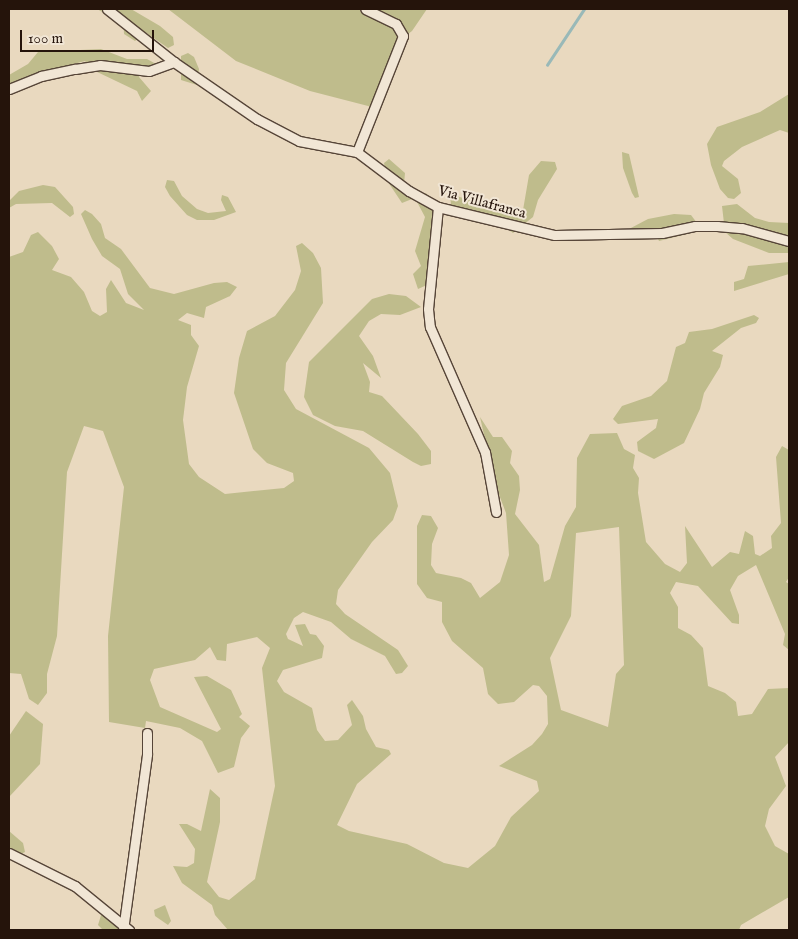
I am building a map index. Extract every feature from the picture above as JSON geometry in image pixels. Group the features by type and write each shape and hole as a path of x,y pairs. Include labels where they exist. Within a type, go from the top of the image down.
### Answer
{"street":[{"name":"Via Villafranca","path":"108,9 174,62 257,119 299,141 357,152 409,191 438,207 555,235 662,233 695,226 718,226 742,228 789,241"},
{"path":"357,152 403,36 396,24 365,9"},
{"path":"9,88 41,76 100,65 149,71 174,62"},
{"path":"438,207 428,309 430,327 485,452 496,512"},
{"path":"125,928 147,754 147,732"},
{"path":"9,853 75,886 125,928"}],"shaded area":[{"path":"97,9 131,9 160,26 173,37 174,45 168,48 145,32 135,41 124,34 123,15 113,10 111,17"},
{"path":"168,9 427,9 412,31 399,41 372,107 310,91 236,61"},
{"path":"101,49 127,59 147,59 156,64 158,75 141,73 139,77 151,91 142,101 137,91 93,70 85,61 35,74 9,86 9,75 28,64 38,52"},
{"path":"188,53 194,57 199,69 197,85 181,80 181,56"},
{"path":"789,94 789,133 780,130 742,147 724,161 722,166 738,179 741,193 734,199 728,198 720,189 711,165 707,144 717,127 760,112"},
{"path":"622,152 629,154 639,197 635,198 632,193 623,168"},
{"path":"389,159 405,173 404,184 412,199 402,203 388,182 384,163"},
{"path":"541,161 555,162 557,169 538,200 533,217 513,233 499,223 468,218 451,205 450,194 515,214 523,210 529,175"},
{"path":"167,180 174,181 182,196 197,209 208,213 226,211 221,200 222,195 228,197 236,212 214,220 197,220 187,215 170,196 165,187"},
{"path":"43,185 55,187 73,207 74,214 70,217 52,203 16,204 9,208 9,201 19,191"},
{"path":"426,193 435,206 429,284 418,289 413,274 421,266 415,251 425,217 416,200"},
{"path":"737,204 755,218 769,222 789,223 789,253 769,253 733,239 725,232 722,206"},
{"path":"85,210 92,214 101,224 105,238 121,249 150,288 174,294 214,283 227,282 237,287 230,296 206,307 204,318 187,313 178,320 191,325 191,335 199,346 187,387 183,420 189,464 199,477 225,494 284,488 294,481 293,473 267,463 253,449 234,393 239,358 247,331 275,316 295,290 301,271 296,246 302,243 313,253 321,268 323,303 286,363 284,390 296,409 369,448 390,473 398,506 393,520 372,542 338,590 336,604 345,614 398,650 408,666 402,673 396,674 385,656 351,639 331,622 303,612 294,618 286,634 288,639 303,646 295,625 305,624 310,634 316,635 324,646 322,658 283,670 277,681 284,692 312,708 317,730 325,741 338,740 352,725 347,705 352,700 363,716 366,729 376,747 389,750 391,754 357,784 337,825 349,831 407,844 444,863 468,868 495,846 511,817 539,791 537,781 499,766 532,745 548,724 547,696 539,686 533,685 514,702 498,704 488,694 483,668 452,641 442,622 442,602 427,598 417,584 417,526 422,515 431,516 438,528 432,544 431,565 436,573 461,578 471,583 480,598 500,582 509,555 506,513 495,484 480,417 493,437 502,437 512,451 510,463 519,476 520,490 515,514 539,545 544,582 550,579 565,526 576,507 577,458 590,434 617,433 624,449 635,455 633,468 639,478 638,493 646,542 665,564 680,572 687,563 685,526 712,567 730,552 739,554 745,531 753,536 755,554 760,556 772,548 771,536 781,523 776,457 782,446 789,450 789,577 786,582 789,584 789,650 783,645 785,634 756,565 738,576 730,590 739,615 739,624 732,623 698,586 676,582 670,593 678,607 678,628 691,635 703,648 708,686 725,693 736,702 738,716 752,714 768,689 789,688 789,742 775,757 786,786 769,809 765,826 775,846 789,854 789,897 741,925 739,930 228,930 215,915 212,905 182,883 173,866 187,867 194,863 195,849 179,824 187,824 201,831 210,789 220,798 220,822 207,882 219,897 229,900 255,879 275,786 262,668 270,648 257,637 227,644 226,661 217,660 210,647 195,660 154,669 150,680 160,707 217,732 221,729 194,677 207,676 231,690 242,714 239,717 250,726 241,738 234,767 218,773 202,741 180,728 146,721 145,728 109,722 108,636 124,487 103,431 84,426 67,472 57,636 47,674 47,693 38,705 29,699 21,674 9,673 9,257 23,252 31,235 38,232 52,246 59,259 52,270 71,277 84,292 92,311 100,316 107,312 106,289 111,280 126,303 144,310 128,294 120,269 102,256 81,214","holes":["619,527 624,665 616,674 608,727 561,710 550,658 571,616 576,533"]},
{"path":"674,214 691,215 697,223 695,232 659,241 656,234 629,229 648,219"},
{"path":"789,262 789,274 734,291 734,282 744,279 748,266"},
{"path":"389,294 406,296 421,307 400,315 381,314 369,321 359,336 373,356 381,378 363,363 370,382 369,392 382,396 418,434 431,451 431,464 421,466 363,431 335,426 313,415 304,397 309,362 372,299"},
{"path":"754,315 759,318 756,323 741,328 712,351 723,355 720,367 704,393 700,409 684,443 654,459 638,451 637,442 656,428 658,419 618,424 613,419 622,406 651,396 667,381 676,347 685,343 689,332 712,329"},
{"path":"26,711 43,724 40,764 9,797 9,736"},
{"path":"9,831 23,843 25,852 9,860"},
{"path":"165,905 171,921 168,925 155,916 154,910"},
{"path":"102,912 119,919 119,930 103,930 98,925"}],"waterway":[{"path":"547,65 584,9"}]}
